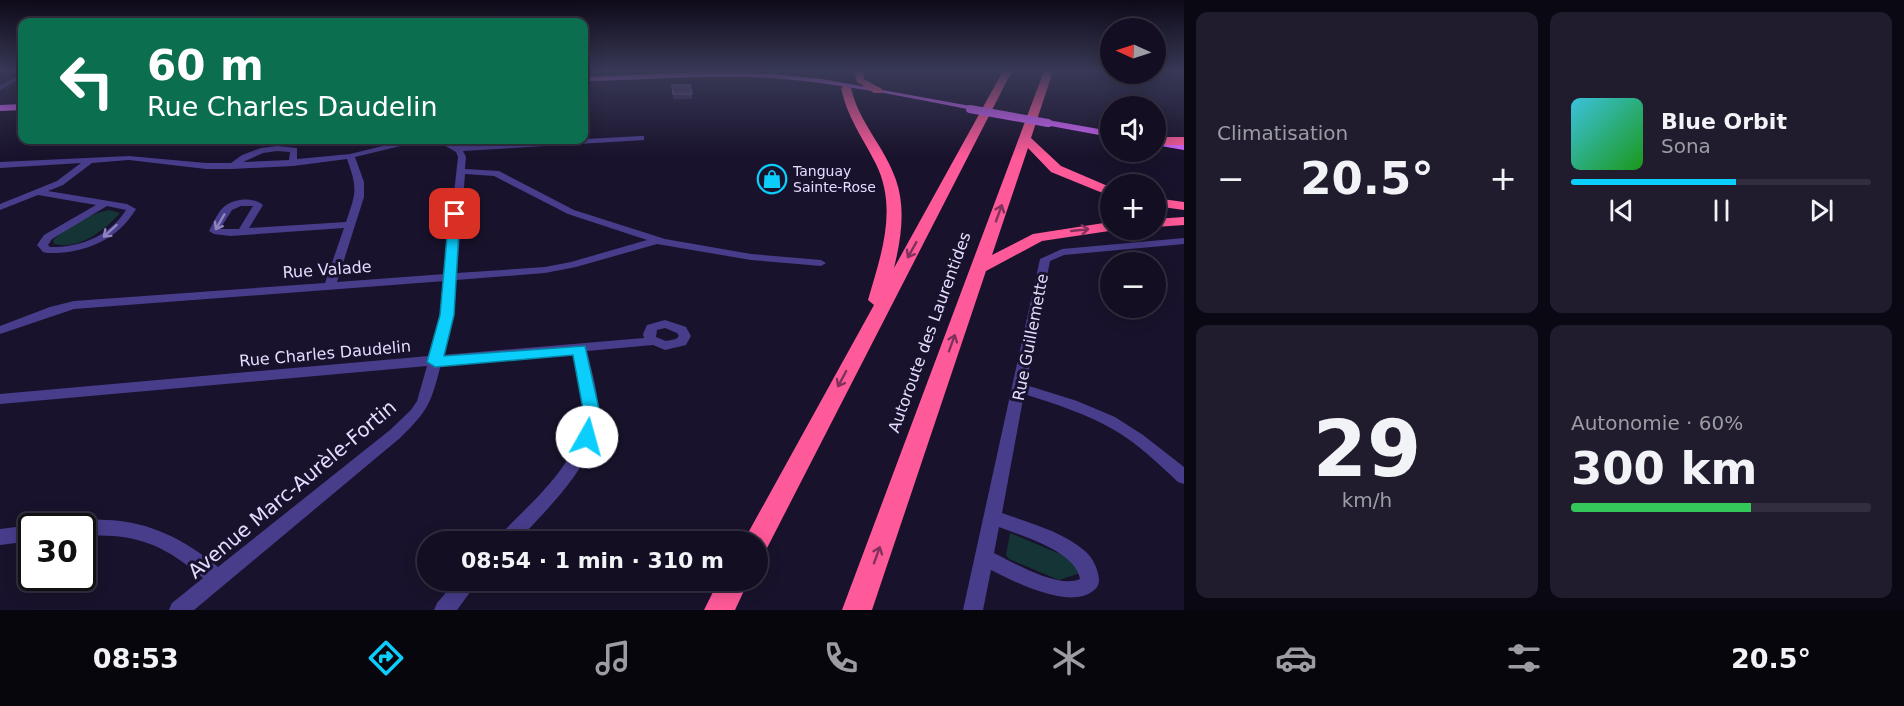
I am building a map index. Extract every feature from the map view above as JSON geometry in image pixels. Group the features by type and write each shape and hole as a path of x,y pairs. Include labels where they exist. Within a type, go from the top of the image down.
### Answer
{"highway":[{"path":"849,99 852,115 885,170 895,201 894,234 870,327"},
{"path":"762,531 993,99"},
{"name":"Autoroute des Laurentides","path":"857,610 1039,99"},
{"path":"1025,139 1056,169 1100,188"},
{"path":"1166,143 1184,146"},
{"path":"1166,204 1184,206"},
{"path":"1166,222 1184,221"},
{"path":"979,268 1038,237 1100,228"},
{"path":"719,610 729,591"}],"main road":[{"path":"924,99 1100,131"},
{"path":"928,99 971,108"},
{"path":"0,103 18,102"},
{"path":"0,108 18,107"}],"street":[{"path":"588,141 641,138"},
{"path":"3,166 144,159 188,165 231,166 293,163 350,156 398,144"},
{"path":"446,144 455,149 540,144"},
{"path":"231,166 256,151 273,149 294,150 293,163"},
{"name":"Avenue Marc-Aurèle-Fortin","path":"179,610 407,423 424,401 447,315 462,156 455,149"},
{"path":"330,285 351,225 360,189 350,156"},
{"path":"0,207 60,183 88,160"},
{"path":"460,171 496,173 571,212 658,240 751,257 821,263"},
{"path":"37,192 127,207 131,210 109,233 96,241 58,250 42,247 48,237 104,204"},
{"path":"242,231 351,225"},
{"name":"Rue Valade","path":"0,330 74,305 560,268 658,240"},
{"name":"Rue Guillemette","path":"973,610 1044,263 1049,256 1067,251 1184,241"},
{"name":"Rue Charles Daudelin","path":"0,399 653,341"},
{"path":"515,531 569,470 584,444 591,409 580,349"},
{"path":"1020,388 1094,414 1120,427 1155,452 1184,477"},
{"path":"985,558 1062,591 1082,589 1090,582 1089,568 1076,553 993,517"},
{"path":"96,528 123,527 163,538 187,553 217,579"},
{"path":"0,537 18,535"},
{"path":"444,610 460,591"}],"green space":[{"path":"109,210 120,213 90,238 73,244 54,244 53,240 72,226 95,214"},
{"path":"1010,533 1065,556 1071,560 1080,573 1059,580 1009,559 1006,555"}],"place":[{"name":"Tanguay Sainte-Rose","path":"772,179"}],"route":[{"path":"455,214 447,315 435,362 580,349 591,409 587,437"}]}
